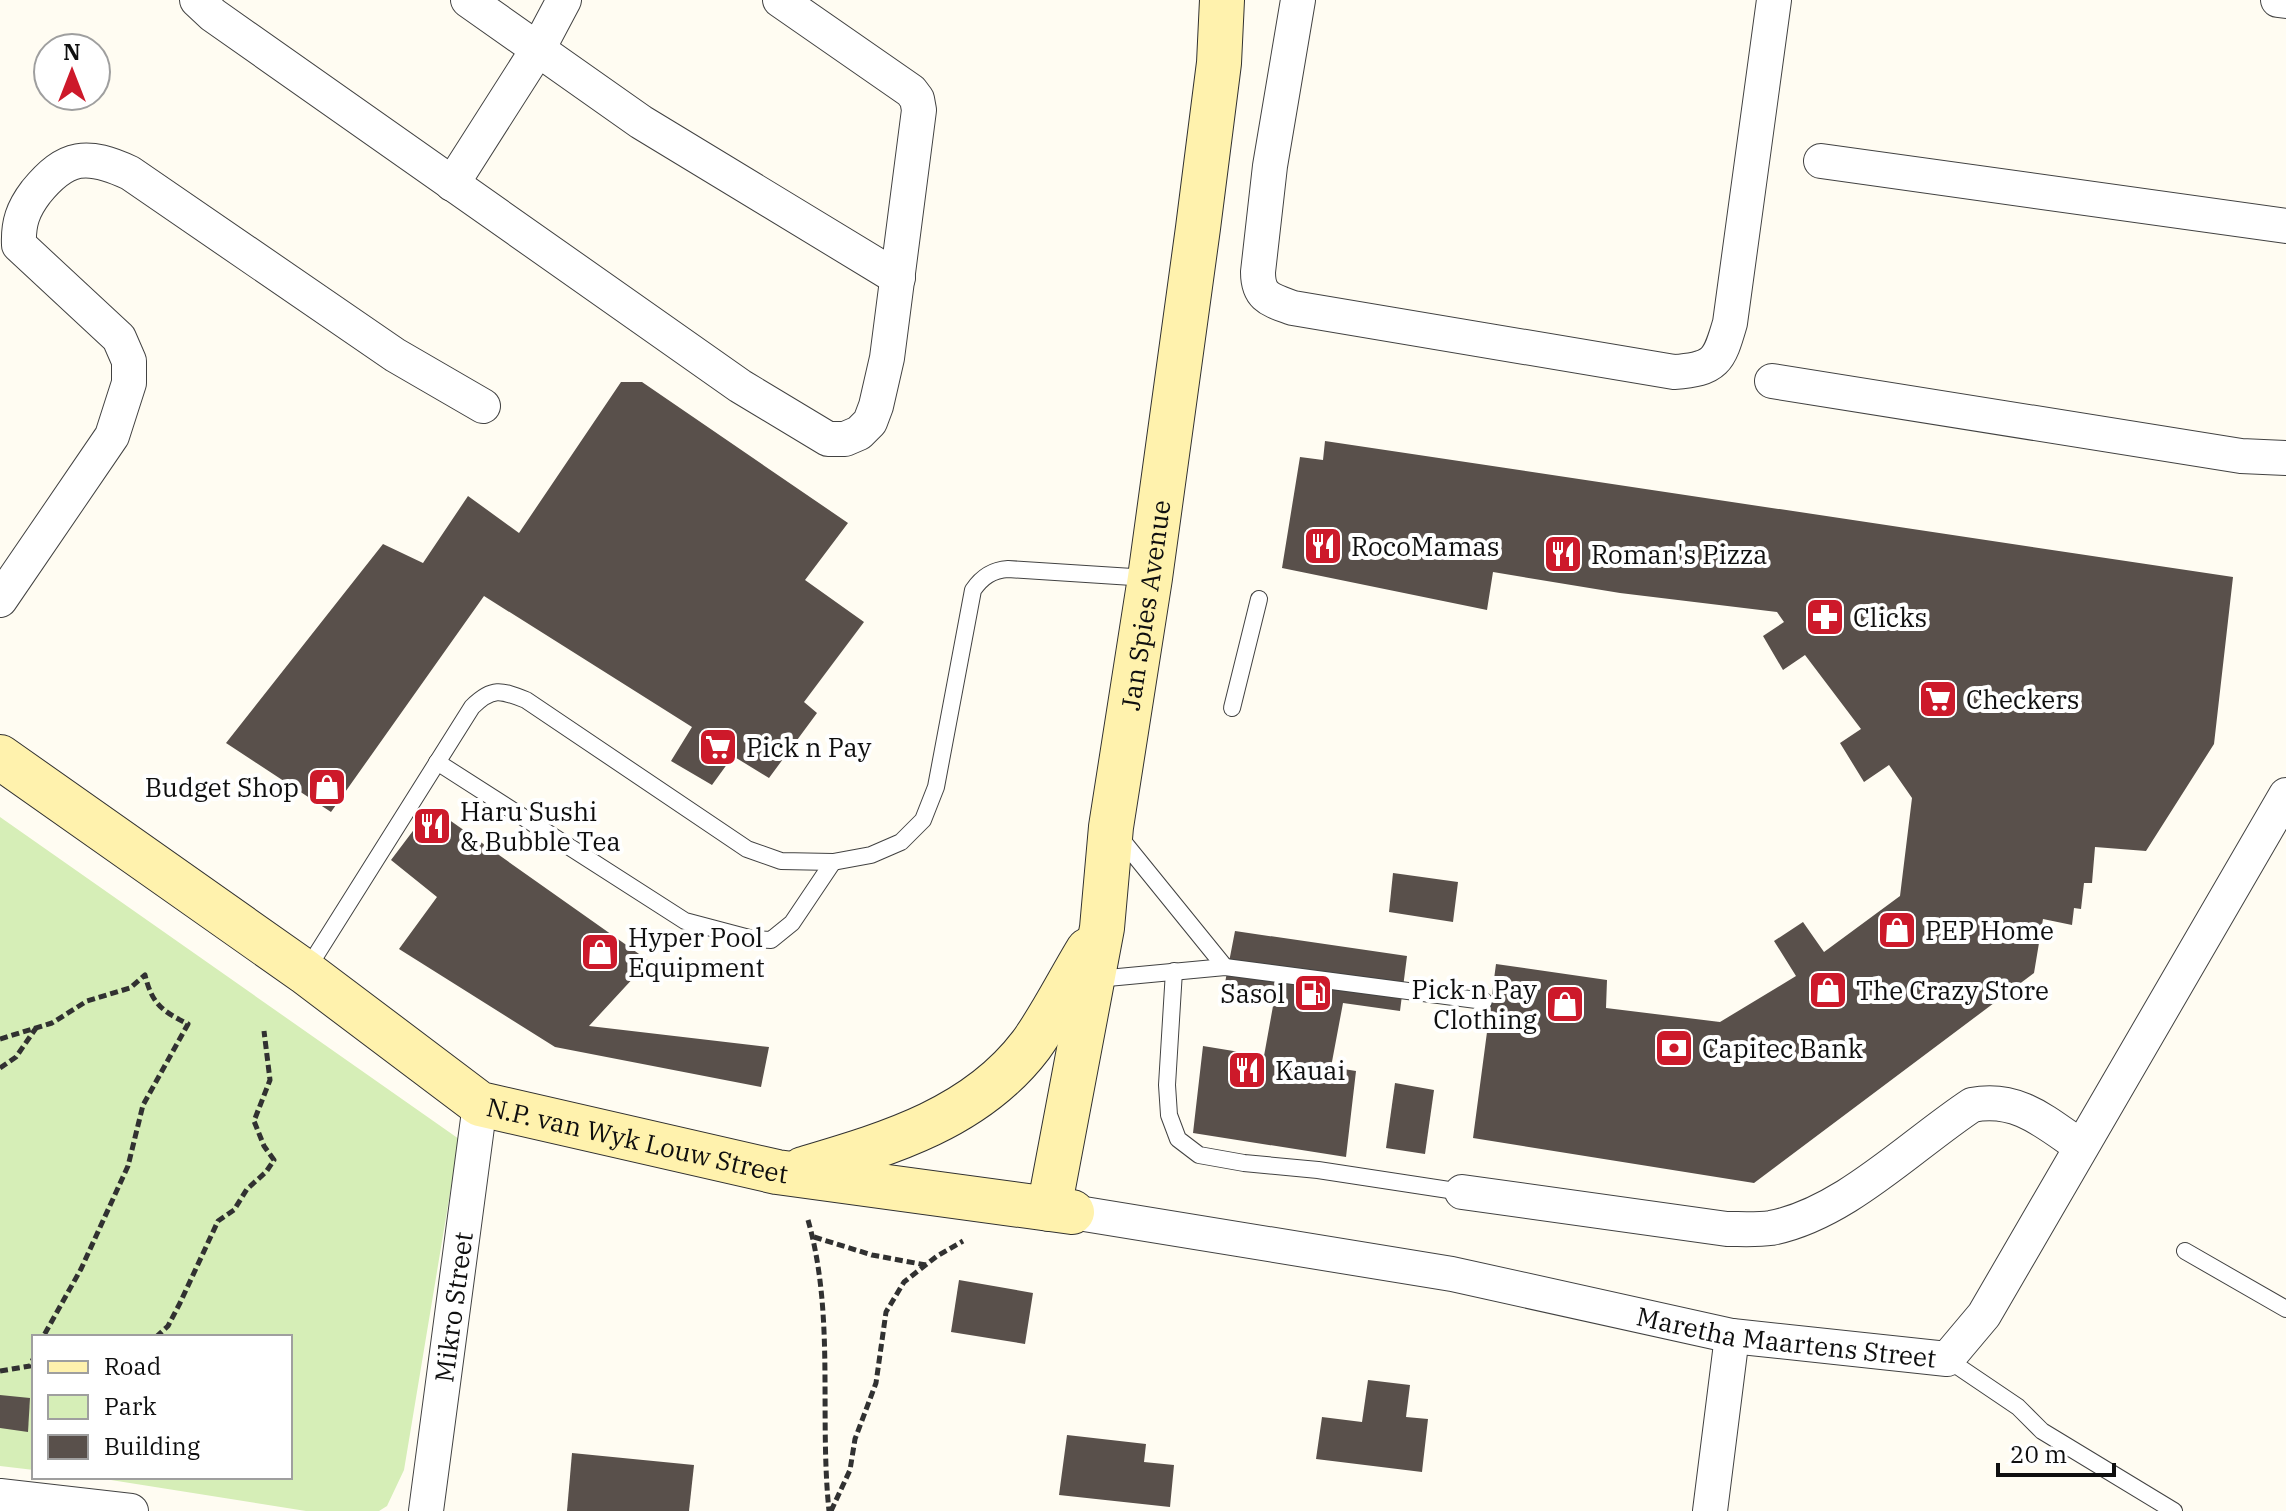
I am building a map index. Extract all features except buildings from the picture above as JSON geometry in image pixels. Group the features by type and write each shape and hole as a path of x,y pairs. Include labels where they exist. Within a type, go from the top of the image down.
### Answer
{"street":[{"path":"197,0 213,15 740,386 828,439 845,439 859,433 870,422 887,358 919,122 917,99 911,91 780,0"},
{"path":"468,0 641,122 898,278"},
{"path":"452,184 538,49 564,0"},
{"name":"Jan Spies Avenue","path":"1060,1210 1102,928 1111,827 1150,578 1217,78 1222,0"},
{"path":"1298,0 1258,272 1258,286 1263,293 1271,300 1293,308 1674,372 1697,371 1714,363 1726,337 1774,0"},
{"path":"2278,0 2286,1"},
{"path":"0,600 112,436 129,383 129,361 119,338 19,245 19,227 25,207 59,167 78,161 97,160 130,173 395,355 483,406"},
{"path":"1821,161 2286,226"},
{"path":"1772,381 2241,456 2286,458"},
{"name":"N.P. van Wyk Louw Street","path":"0,757 305,972 480,1104 777,1172 1060,1210"},
{"name":"Maretha Maartens Street","path":"1060,1210 1452,1274 1732,1336 1947,1359 1984,1315 2286,795"},
{"path":"777,1172 798,1170 891,1142 945,1118 990,1088 1030,1046 1102,928"},
{"path":"1462,1192 1727,1229 1769,1228 1805,1218 1836,1204 1972,1105 1991,1102 2014,1106 2033,1114 2080,1146"},
{"name":"Mikro Street","path":"426,1511 480,1104"},
{"path":"1710,1511 1732,1336"},
{"path":"0,1496 131,1511"}],"lane":[{"path":"305,972 472,707 489,693 500,691 526,700 747,849 781,861 833,862 871,855 901,842 923,820 936,787 973,590 979,580 990,573 1008,569 1150,578"},
{"path":"1232,708 1259,599"},
{"path":"437,762 685,921 743,936 771,940 792,923 833,862"},
{"path":"1111,827 1225,967"},
{"path":"1093,979 1225,967 1484,1001"},
{"path":"1174,971 1167,1085 1169,1115 1178,1139 1199,1155 1462,1192"},
{"path":"2185,1251 2286,1309"},
{"path":"1947,1359 2018,1407 2042,1431 2174,1511"}],"path":[{"path":"0,1039 52,1023 87,1001 130,988 145,975 149,995 160,1007 188,1024 143,1105 128,1166 81,1269 44,1335"},
{"path":"0,1068 16,1057 36,1028"},
{"path":"158,1335 168,1326 186,1292 218,1221 234,1210 247,1189 274,1160 264,1146 254,1121 270,1080 264,1031"},
{"path":"808,1220 823,1312 830,1511"},
{"path":"813,1236 872,1255 926,1265"},
{"path":"830,1511 850,1470 855,1439 876,1383 886,1312 904,1282 963,1241"},
{"path":"0,1371 32,1366"}],"green space":[{"path":"0,817 459,1139 404,1470 387,1506 379,1511 306,1511 105,1479 292,1479 292,1335 32,1335 32,1470 0,1466"}],"place":[{"name":"RocoMamas","path":"1323,546"},
{"name":"Roman's Pizza","path":"1563,554"},
{"name":"Clicks","path":"1825,617"},
{"name":"Checkers","path":"1938,699"},
{"name":"Pick n Pay","path":"718,747"},
{"name":"Budget Shop","path":"327,787"},
{"name":"Haru Sushi & Bubble Tea","path":"432,826"},
{"name":"PEP Home","path":"1897,930"},
{"name":"Hyper Pool Equipment","path":"600,952"},
{"name":"The Crazy Store","path":"1828,990"},
{"name":"Sasol","path":"1313,993"},
{"name":"Pick n Pay Clothing","path":"1565,1004"},
{"name":"Capitec Bank","path":"1674,1048"},
{"name":"Kauai","path":"1247,1070"}]}
